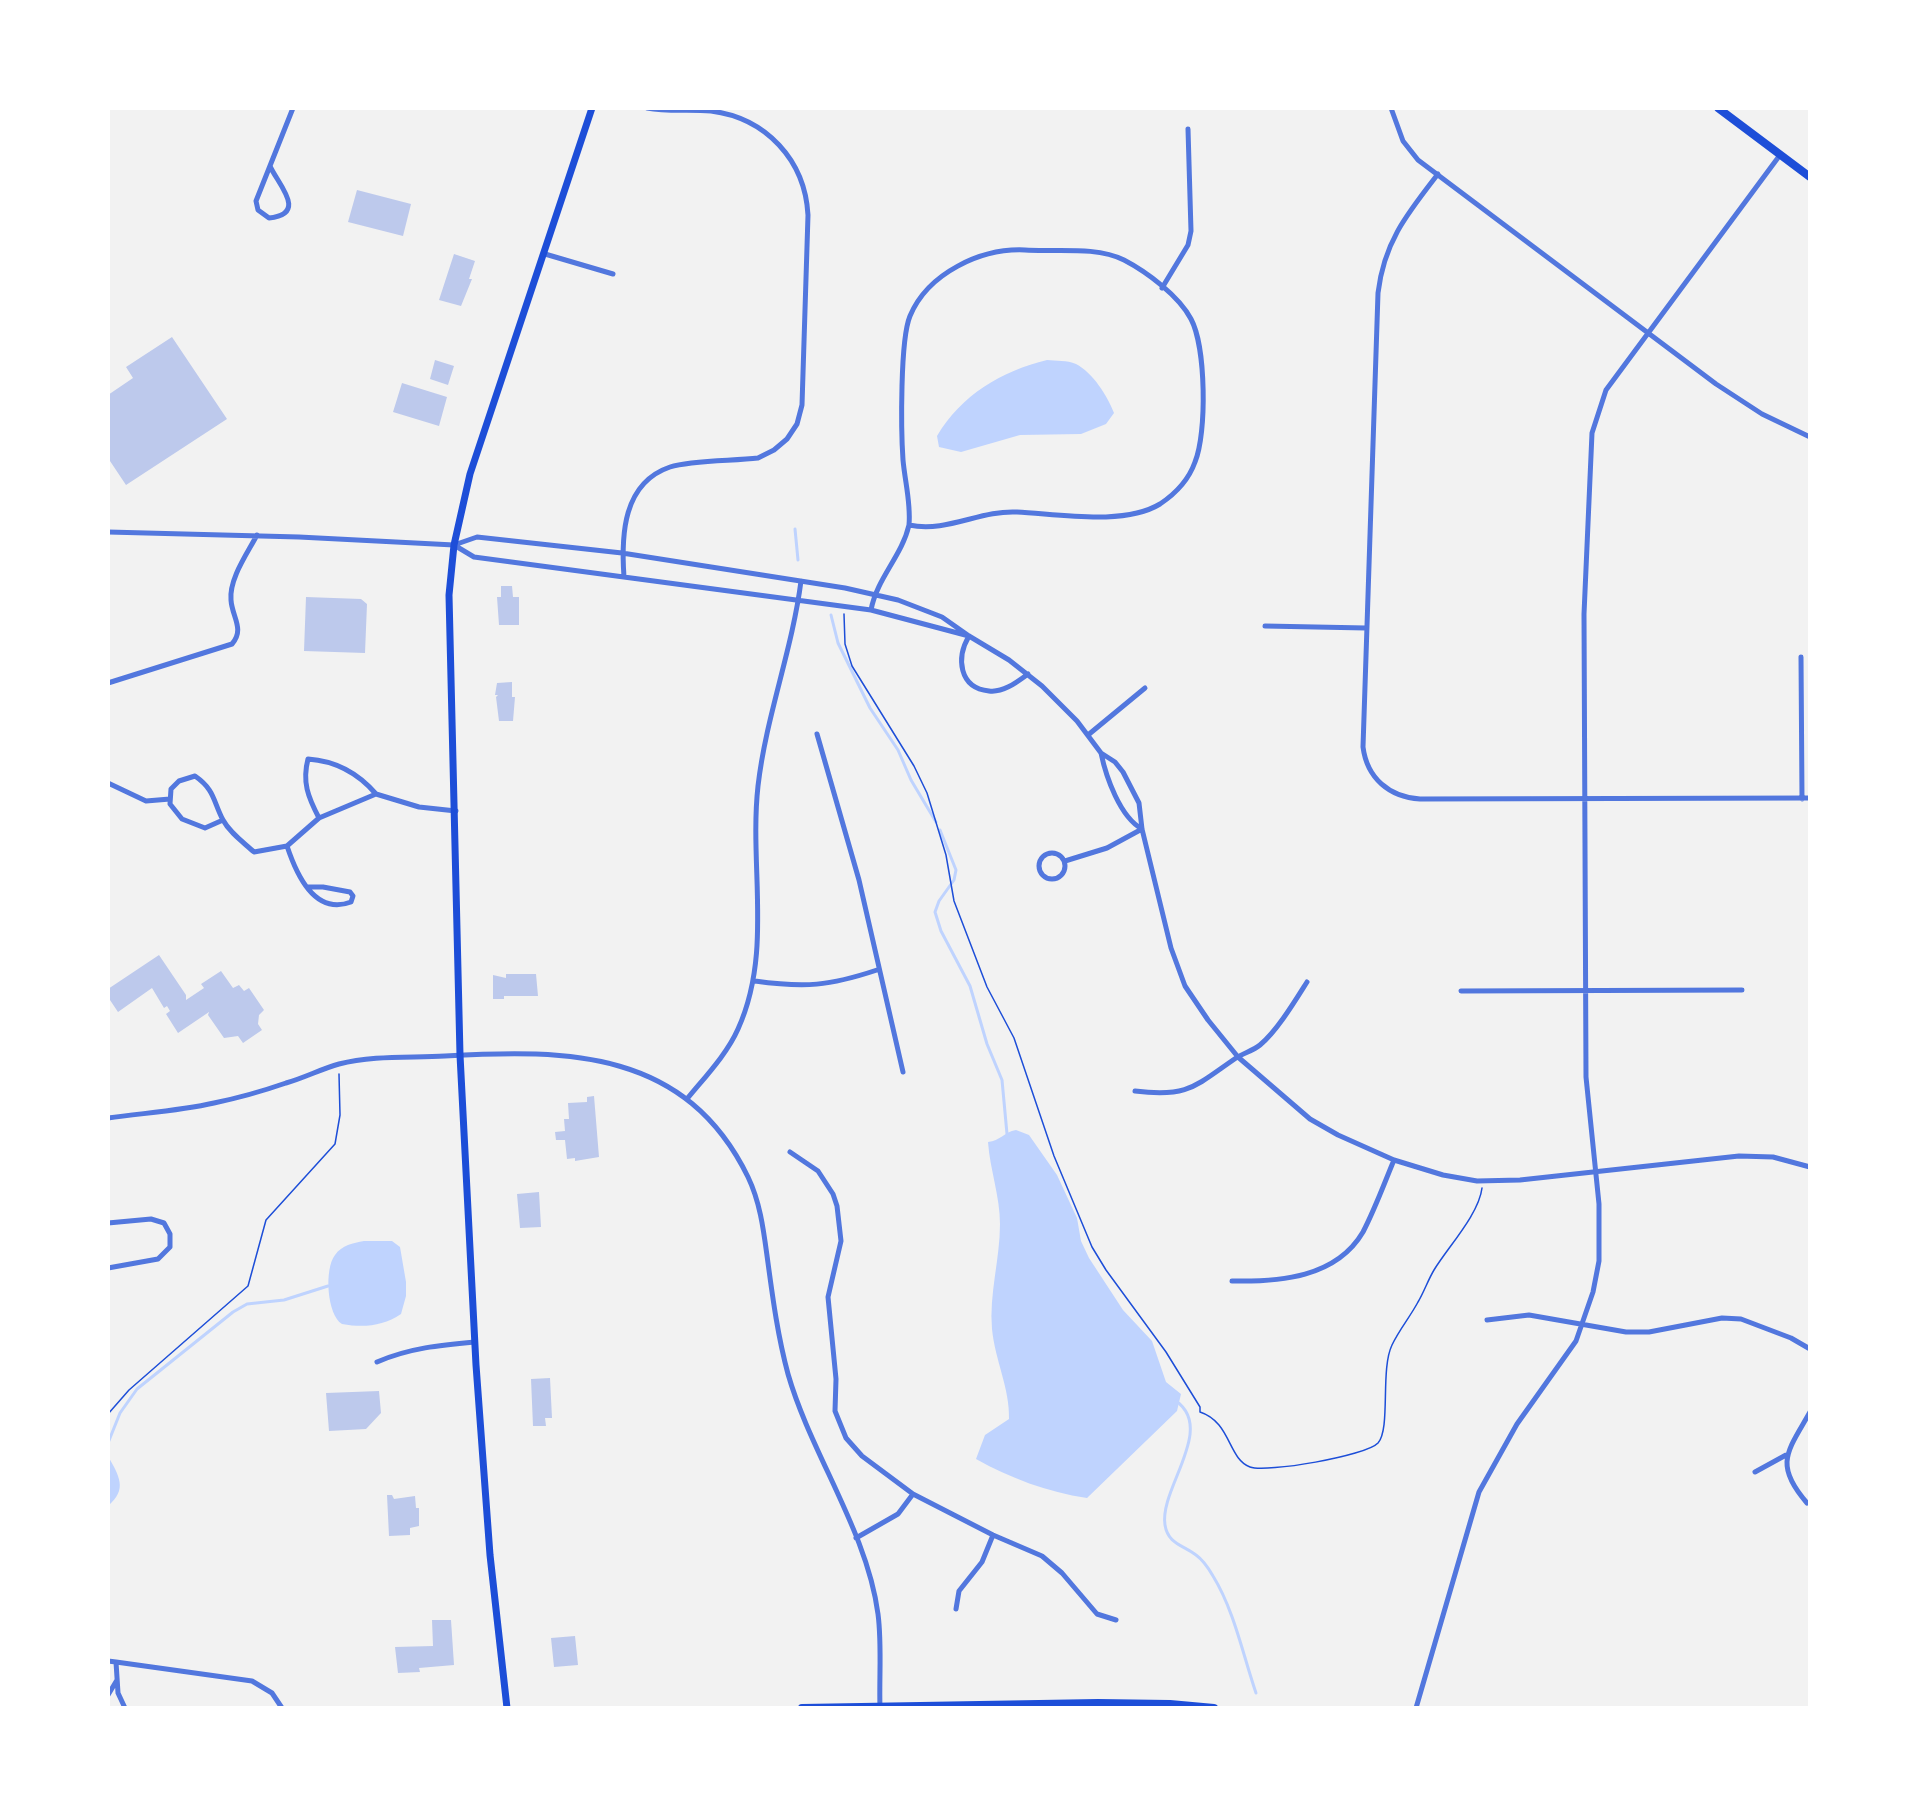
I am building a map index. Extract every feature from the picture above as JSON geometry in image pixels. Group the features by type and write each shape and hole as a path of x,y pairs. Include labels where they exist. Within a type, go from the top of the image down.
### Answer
{"main road":[{"path":"507,1708 490,1555 475,1342 460,1055 456,811 448,632 454,545 470,474 592,108"},
{"path":"1718,108 1810,177"},
{"path":"802,1708 1098,1702 1214,1708"}],"street":[{"path":"270,166 276,182 286,190 289,198 284,212 269,218 258,210 256,201 293,108"},
{"path":"624,577 622,553 626,518 632,499 644,484 669,467 758,458 767,454 781,445 792,432 803,399 808,215 805,188 798,172 775,140 764,129 741,118 710,111 646,108"},
{"path":"1391,108 1398,130 1409,151 1438,174 1737,398 1810,437"},
{"path":"1162,288 1188,245 1191,231 1188,129"},
{"path":"1416,1708 1479,1492 1516,1424 1553,1376 1583,1324 1599,1261 1600,1220 1587,1086 1585,991 1584,614 1592,433 1606,390 1780,155"},
{"path":"1438,174 1395,233 1380,275 1376,312 1366,628 1364,756 1371,774 1385,788 1406,798 1420,799 1810,798"},
{"path":"871,610 874,593 907,535 909,525 903,445 905,342 910,316 928,291 964,262 986,252 1008,249 1107,254 1136,267 1180,304 1192,322 1201,346 1200,445 1188,477 1174,493 1159,505 1122,516 1006,511 950,525 922,528 909,525"},
{"path":"545,254 613,274"},
{"path":"108,532 257,535 454,545 477,537 622,553 874,593 942,617 1028,674 1088,735 1101,753 1115,762 1126,777 1139,803 1142,829 1179,975 1208,1020 1238,1057 1310,1119 1338,1135 1394,1160 1443,1176 1483,1181 1757,1155 1810,1167"},
{"path":"108,683 232,644 238,637 239,629 231,600 235,578 257,535"},
{"path":"454,545 474,556 871,610 969,636"},
{"path":"687,1099 738,1030 755,981 757,956 755,826 758,787 763,753 799,600 801,581"},
{"path":"1265,626 1366,628"},
{"path":"969,636 963,646 960,668 966,678 976,687 990,692 1002,689 1028,674"},
{"path":"1801,657 1802,798"},
{"path":"1088,735 1145,688"},
{"path":"817,734 859,880 903,1072"},
{"path":"1101,753 1104,767 1130,823 1142,829"},
{"path":"319,818 306,790 304,773 308,759 342,766 361,777 376,794 419,807 456,811"},
{"path":"223,820 205,828 182,819 170,804 171,789 179,781 195,776 207,784 223,820 233,833 254,852 287,846 319,818 376,794"},
{"path":"108,783 146,801 170,798"},
{"path":"1065,861 1107,848 1142,829"},
{"path":"287,846 296,874 307,887 322,902 344,905 351,902 350,892 307,887"},
{"path":"1050,853 1059,855 1065,861 1065,870 1057,879 1045,878 1039,871 1042,858 1050,853"},
{"path":"755,981 790,986 819,986 878,970"},
{"path":"1135,1092 1161,1095 1189,1089 1208,1080 1238,1057 1260,1045 1307,982"},
{"path":"1461,991 1742,990"},
{"path":"108,1118 212,1103 287,1083 338,1064 360,1060 460,1055 533,1053 596,1060 644,1073 687,1099 729,1145 752,1186 764,1232 775,1317 789,1377 823,1464 856,1538 878,1614 880,1707"},
{"path":"790,1152 818,1171 833,1194 839,1219 841,1241 828,1297 836,1379 835,1411 841,1430 862,1456 913,1494 993,1535 1042,1556 1062,1574 1097,1614 1116,1620"},
{"path":"1232,1281 1293,1279 1317,1270 1344,1253 1362,1233 1394,1160"},
{"path":"108,1223 151,1218 164,1223 170,1247 158,1259 108,1268"},
{"path":"1488,1320 1529,1315 1626,1332 1649,1332 1722,1318 1741,1319 1791,1338 1810,1349"},
{"path":"377,1362 398,1353 435,1345 475,1342"},
{"path":"1755,1472 1786,1455 1810,1412"},
{"path":"1786,1455 1788,1473 1807,1503"},
{"path":"856,1538 898,1514 913,1494"},
{"path":"956,1609 959,1591 982,1562 993,1535"},
{"path":"108,1661 252,1681 272,1693 282,1708"},
{"path":"116,1662 117,1680 125,1708"},
{"path":"108,1695 117,1680"}],"path":[{"path":"844,613 845,644 852,666 914,766 927,793 946,855 954,901 987,987 1014,1038 1054,1156 1092,1247 1113,1281 1166,1352 1200,1407 1200,1412 1211,1416 1227,1435 1241,1461 1250,1467 1346,1457 1370,1449 1380,1442 1383,1431 1385,1373 1391,1347 1432,1273 1477,1205 1483,1181"},
{"path":"108,1414 129,1390 248,1286 266,1220 335,1144 340,1115 338,1064"}],"water":[{"path":"1047,360 1076,364 1094,379 1108,399 1114,413 1106,424 1081,434 1020,435 961,452 939,447 937,436 958,408 970,397 999,378"},
{"path":"1016,1130 1029,1135 1057,1175 1077,1218 1081,1241 1089,1258 1123,1310 1152,1341 1166,1382 1181,1394 1177,1411 1087,1498 1029,1483 976,1459 985,1435 1009,1419 1009,1408 996,1352 991,1316 1000,1224 988,1142"},
{"path":"364,1241 392,1241 400,1247 406,1296 401,1314 387,1321 366,1326 342,1324 337,1319 330,1302 329,1270 335,1255 344,1247"},
{"path":"108,1456 118,1476 120,1488 108,1506"}],"building":[{"path":"357,190 411,204 403,236 348,222"},
{"path":"454,254 475,261 469,279 472,279 461,306 439,300"},
{"path":"172,337 227,419 126,485 108,458 108,395 133,378 126,367"},
{"path":"435,360 454,366 448,385 430,379"},
{"path":"402,383 447,397 439,426 393,412"},
{"path":"501,586 512,586 513,597 519,597 519,625 499,625 497,597 501,597"},
{"path":"306,597 361,599 367,604 365,653 304,651"},
{"path":"512,682 512,697 515,697 513,721 499,721 496,697 498,695 495,695 497,683"},
{"path":"159,955 186,995 186,1000 204,988 201,984 221,971 233,988 239,985 244,991 249,988 264,1010 259,1015 258,1024 262,1030 243,1043 238,1036 224,1038 208,1015 209,1012 178,1033 166,1014 170,1011 167,1006 164,1008 152,988 118,1012 108,997 108,989"},
{"path":"506,974 536,974 538,996 504,996 504,999 493,999 493,975 506,978"},
{"path":"594,1096 599,1157 575,1161 575,1158 567,1159 565,1140 556,1140 555,1132 565,1131 564,1119 569,1119 568,1103 587,1102 587,1097"},
{"path":"539,1192 541,1227 520,1228 517,1194"},
{"path":"550,1378 552,1418 545,1418 546,1426 533,1426 531,1379"},
{"path":"379,1391 381,1413 366,1429 329,1431 326,1393"},
{"path":"387,1495 392,1495 394,1499 415,1496 416,1508 419,1508 419,1526 410,1528 410,1535 389,1536"},
{"path":"432,1620 451,1620 454,1665 419,1668 420,1672 398,1673 395,1647 433,1646"},
{"path":"575,1636 578,1665 554,1667 551,1638"}],"waterway":[{"path":"795,529 798,560"},
{"path":"831,615 838,643 870,708 898,750 911,780 936,822"},
{"path":"940,830 956,870 954,880 939,901 935,912 941,931 970,986 987,1044 1002,1080 1007,1134"},
{"path":"108,1443 120,1413 137,1389 233,1312 247,1304 284,1300 328,1286"},
{"path":"1176,1401 1187,1413 1190,1427 1189,1443 1165,1510 1165,1525 1169,1536 1201,1559 1210,1570 1227,1603 1256,1693"}]}
